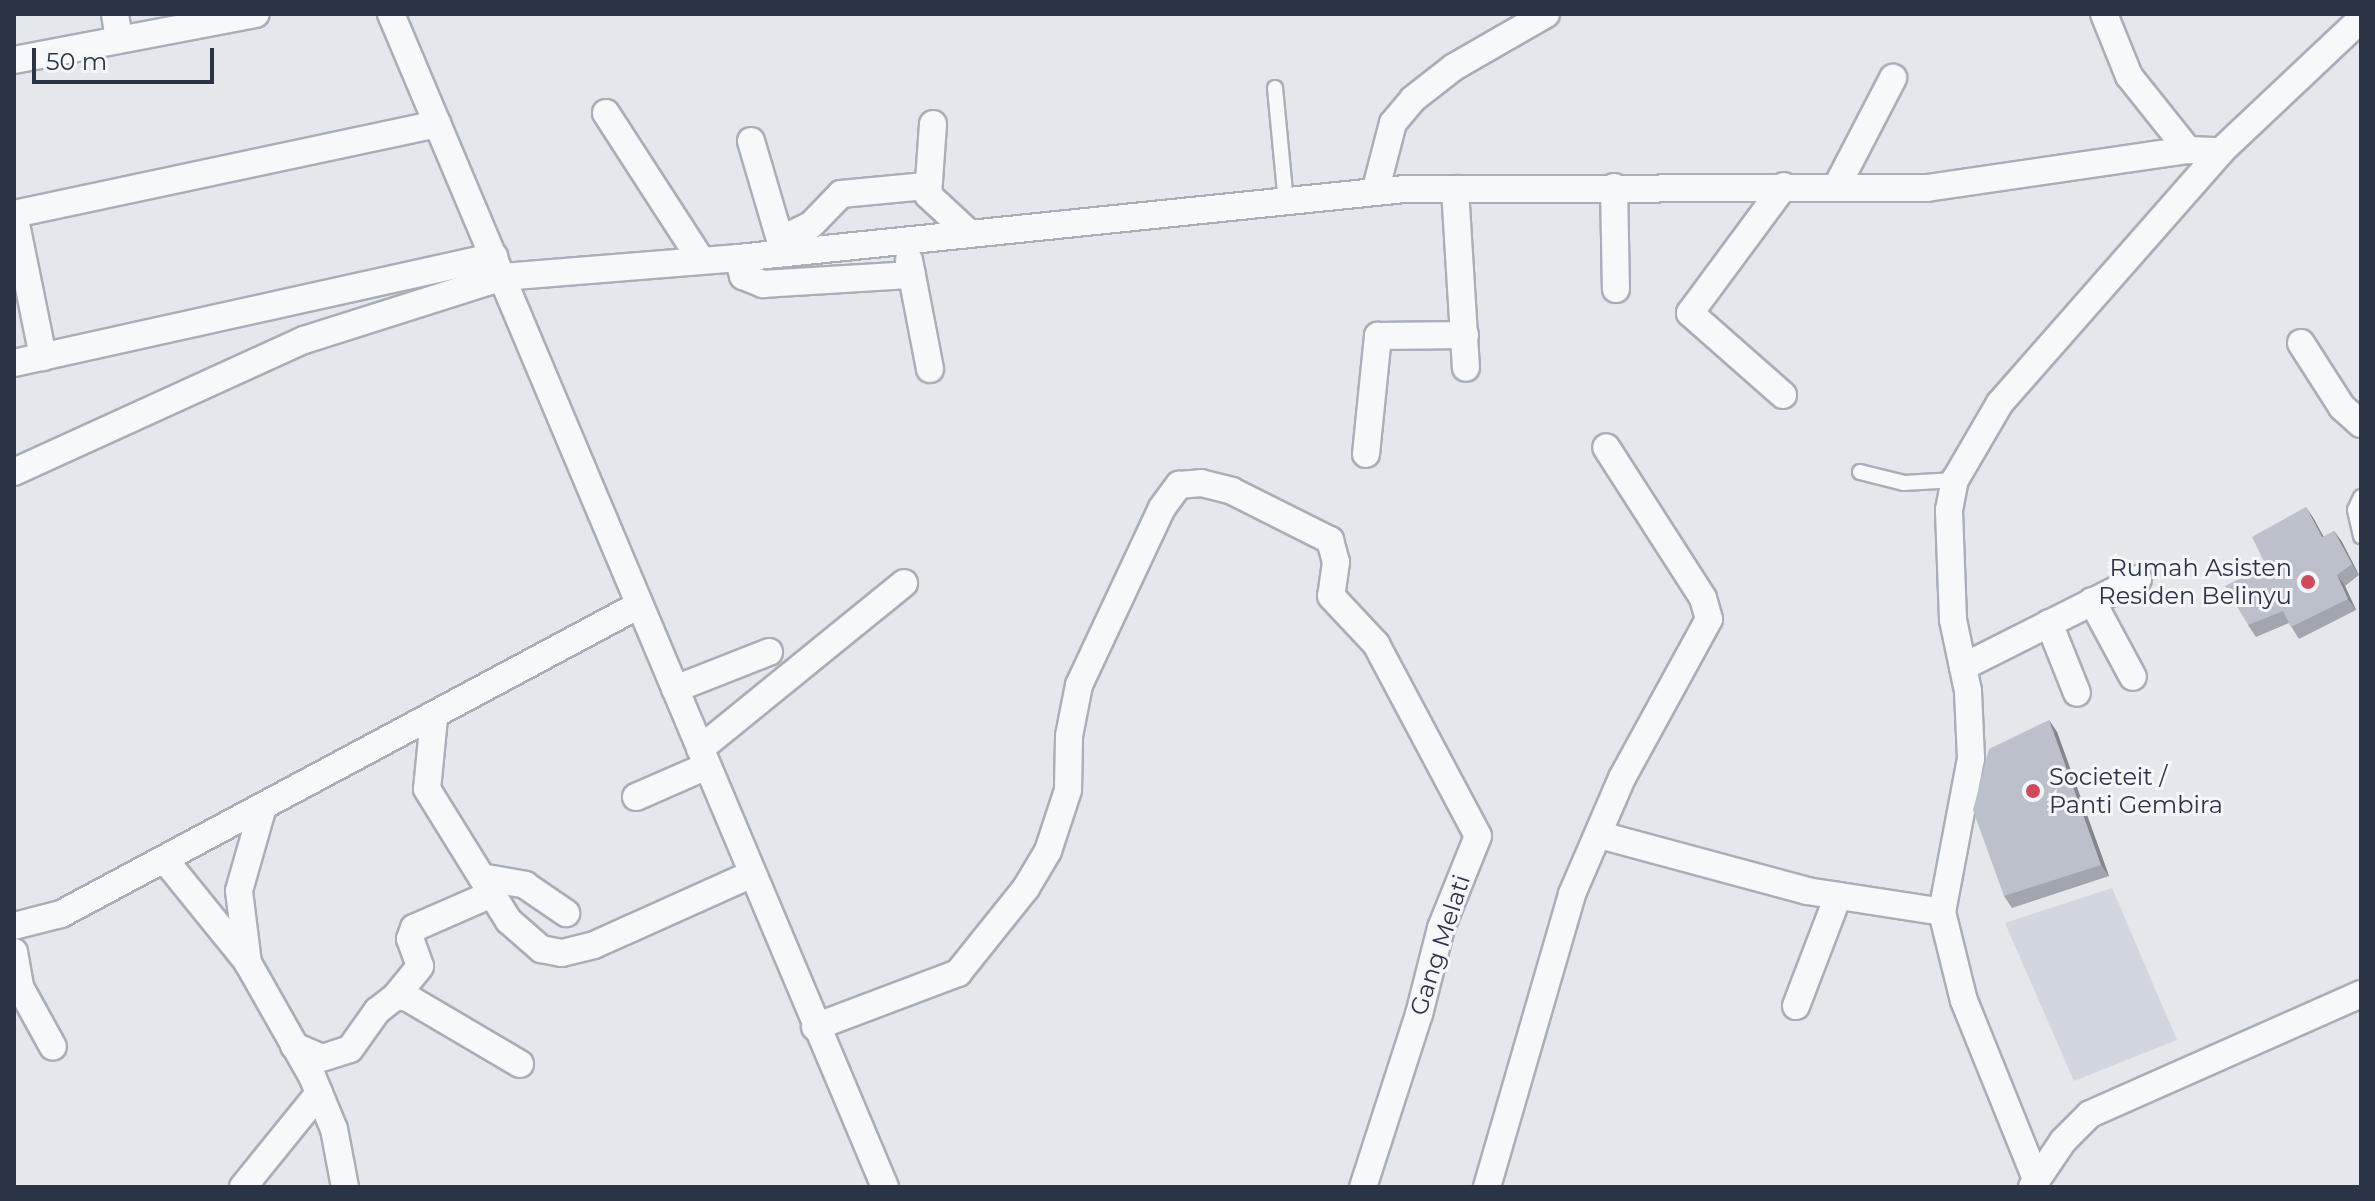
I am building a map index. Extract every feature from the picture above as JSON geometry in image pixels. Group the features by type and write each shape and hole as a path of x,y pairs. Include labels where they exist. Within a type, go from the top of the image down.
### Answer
{"street":[{"path":"115,14 119,40"},
{"path":"14,60 256,14"},
{"path":"391,14 815,1027 885,1187"},
{"path":"1375,192 1393,123 1413,99 1454,67 1546,14"},
{"path":"2104,14 2129,76 2188,150"},
{"path":"2361,19 2221,151 2000,403 1955,480 1949,545 1953,620 1963,667 1971,758 1942,912 1964,1001 2034,1183 2090,1114 2361,994"},
{"path":"1847,188 1893,78"},
{"path":"606,113 701,260"},
{"path":"43,357 22,286 14,214 438,124"},
{"path":"933,124 926,186 932,203 970,234"},
{"path":"751,141 782,246"},
{"path":"14,363 499,267 738,258 782,246 905,241 1375,192 1614,187 1847,188 1986,181 2188,150 2221,151"},
{"path":"782,246 811,225 841,194 926,186"},
{"path":"1783,395 1690,313 1784,186"},
{"path":"1614,187 1616,289"},
{"path":"1455,189 1466,368"},
{"path":"905,241 930,369"},
{"path":"738,258 743,276 763,284 912,275"},
{"path":"14,472 304,340 499,267"},
{"path":"1366,454 1378,336 1465,335"},
{"path":"2301,343 2342,407 2361,424"},
{"path":"1487,1187 1572,894 1622,778 1709,619 1703,598 1606,447"},
{"name":"Gang Melati","path":"815,1027 958,973 1026,888 1048,851 1068,790 1069,736 1079,685 1162,508 1179,485 1201,483 1232,491 1330,540 1336,562 1331,596 1362,626 1478,836 1441,928 1419,1014 1363,1187"},
{"path":"1963,667 2138,579"},
{"path":"636,797 703,758 904,583"},
{"path":"2092,601 2133,677"},
{"path":"14,926 61,914 262,810 639,605"},
{"path":"2049,623 2077,693"},
{"path":"675,689 769,652"},
{"path":"434,718 427,789 522,936 541,949 562,953 628,932 752,874"},
{"path":"248,963 239,891 262,810"},
{"path":"1600,835 1838,896 1942,912"},
{"path":"165,860 209,908 248,963 294,1046 334,1129 345,1187"},
{"path":"294,1046 322,1058 350,1049 377,1011 396,996 420,966 410,939 414,928 490,885 525,885 566,913"},
{"path":"1796,1006 1838,896"},
{"path":"14,952 20,987 53,1047"},
{"path":"396,996 408,998 520,1064"},
{"path":"243,1187 319,1093"}],"lane":[{"path":"1275,88 1286,202"},
{"path":"1860,472 1904,483 1955,480"},
{"path":"2361,497 2355,510 2361,536"}],"shaded area":[{"path":"2112,888 2177,1040 2074,1081 2005,923"}],"building":[{"name":"Rumah Asisten Residen Belinyu","path":"2306,507 2322,537 2334,531 2352,564 2337,575 2348,599 2291,627 2283,611 2248,625 2225,586 2266,566 2252,537"},
{"name":"Societeit / Panti Gembira","path":"2049,720 2101,865 2004,896 1973,810 1989,749"}],"place":[{"name":"Rumah Asisten Residen Belinyu","path":"2308,582"},
{"name":"Societeit / Panti Gembira","path":"2033,791"}]}
